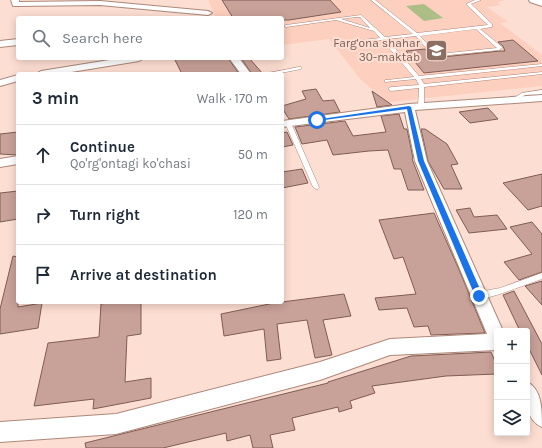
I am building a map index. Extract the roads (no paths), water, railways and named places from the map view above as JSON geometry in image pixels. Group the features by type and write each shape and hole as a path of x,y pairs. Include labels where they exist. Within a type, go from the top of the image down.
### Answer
{"main road":[{"path":"534,0 542,3"}],"street":[{"path":"15,0 16,4 100,3 131,8 208,12"},
{"path":"0,44 16,42"},
{"path":"52,72 127,60"},
{"path":"236,60 244,72"},
{"path":"0,82 16,78"},
{"path":"284,121 415,107 542,98"},
{"path":"415,107 421,161 494,330"},
{"path":"0,163 16,160"},
{"path":"0,432 116,424 320,371 390,347 494,342"},
{"path":"530,396 542,417"}],"lane":[{"path":"373,0 417,35 434,54 439,55 498,50 500,48 478,29"},
{"path":"354,42 478,29 491,26 468,4 479,0"},
{"path":"286,26 361,16 384,39 418,78 422,86 415,107"},
{"path":"335,19 376,31"},
{"path":"387,81 542,65"},
{"path":"278,72 299,68"},
{"path":"391,89 542,73"},
{"path":"512,100 524,94 542,92"},
{"path":"284,121 316,187"},
{"path":"479,296 500,291 542,276"}],"place":[{"name":"Farg'ona shahar 30-maktab","path":"436,50"}]}
